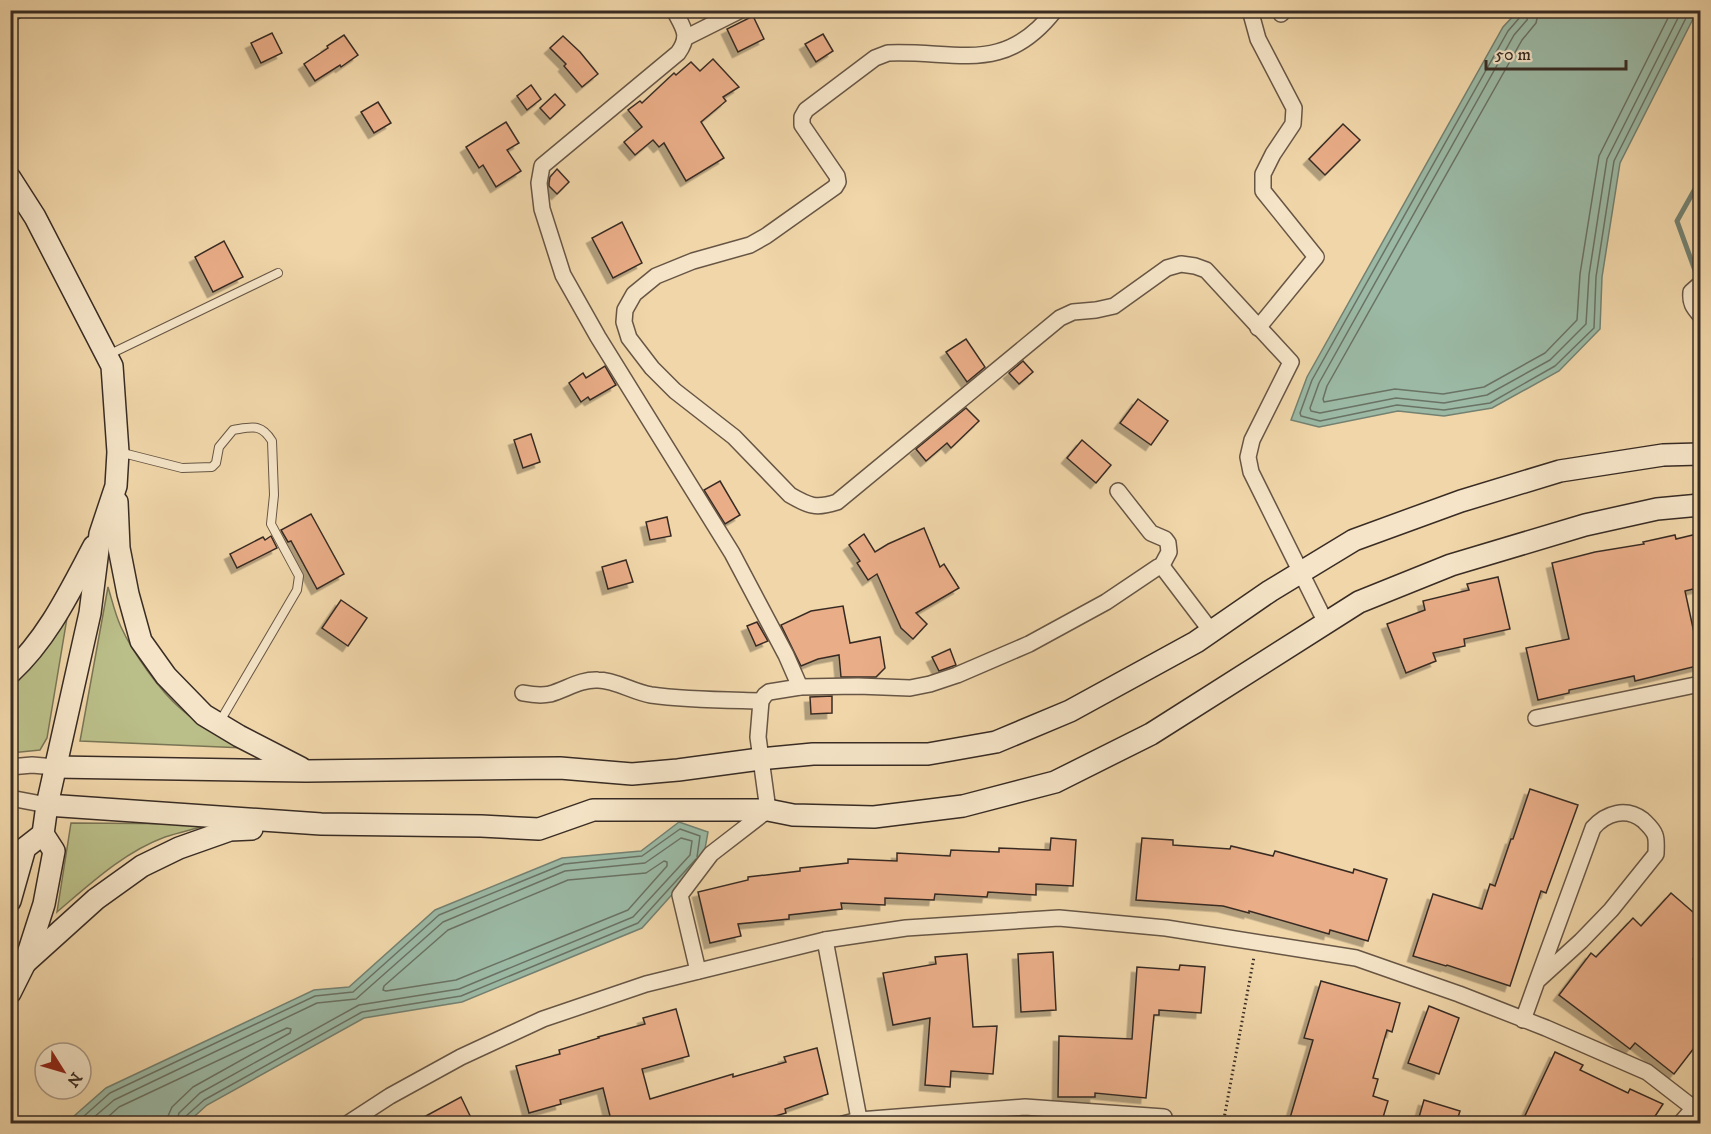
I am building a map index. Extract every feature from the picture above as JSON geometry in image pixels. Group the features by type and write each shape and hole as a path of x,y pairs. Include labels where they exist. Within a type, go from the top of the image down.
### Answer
{"street":[{"path":"10,15 17,10"},
{"path":"674,10 685,32 685,43 678,53 542,166 539,183 542,209 563,275 598,337 732,553 786,655 800,687"},
{"path":"686,38 741,10"},
{"path":"1055,10 1031,36 1006,51 984,56 888,53 875,58 806,110 802,117 802,125 837,176 838,182 835,187 750,245 693,261 656,276 634,294 625,310 624,322 629,338 652,368 675,391 734,437 790,495 820,507 837,502 1060,318 1073,312 1114,306 1167,268 1181,264 1206,270 1291,362 1252,440 1248,457 1251,472 1326,623"},
{"path":"1250,10 1258,39 1294,108 1293,124 1263,174 1263,191 1316,257 1258,328"},
{"path":"10,178 35,217 112,366 118,452 116,486 119,548 128,594 141,641 166,676 204,715 306,771"},
{"path":"1696,288 1692,306 1701,315"},
{"path":"10,767 32,765 306,771 560,768 632,774 678,771 813,754 928,754 996,742 1070,711 1196,642 1270,591 1354,540 1461,501 1560,471 1663,455 1701,454"},
{"path":"10,673 26,658 59,613 100,534 116,486"},
{"path":"768,810 758,737 761,701 765,695 769,692 800,687 910,688 930,684 1029,644 1106,602 1153,569 1161,567 1169,552 1165,539 1151,533 1118,491"},
{"path":"10,798 47,805 321,824 539,829 593,810 768,810 793,816 874,817 963,806 1055,782 1151,734 1359,602 1451,565 1585,525 1657,509 1701,506"},
{"path":"10,993 25,963 44,904 54,851 43,834 47,805 90,613 100,534"},
{"path":"1161,567 1211,631"},
{"path":"523,693 538,696 550,694 586,680 601,680 649,695 761,701"},
{"path":"1536,718 1701,684"},
{"path":"698,971 680,895 711,854 768,810"},
{"path":"1523,1020 1537,981 1593,828 1600,819 1610,814 1626,813 1639,817 1655,835 1656,854 1611,910 1537,981"},
{"path":"25,963 96,899 142,866 178,848 230,830 321,824"},
{"path":"10,901 25,848 43,834"},
{"path":"347,1124 390,1095 461,1057 543,1019 646,984 825,939 906,928 1059,918 1166,928 1356,958 1459,994 1647,1072 1698,1108 1680,1124"},
{"path":"825,939 860,1122"},
{"path":"843,1124 1025,1107 1164,1118"}],"lane":[{"path":"106,355 278,273"},
{"path":"118,452 182,468 212,467 216,463 219,447 234,430 255,426 267,433 272,441 271,524 299,576 299,582 297,590 219,723"}],"path":[{"path":"1223,1124 1256,944"}],"green space":[{"path":"108,587 126,637 164,692 196,721 245,748 80,741"},
{"path":"70,600 47,738 40,750 11,753 11,679"},
{"path":"71,823 211,824 165,837 135,851 57,912"}],"water":[{"path":"1518,11 1697,11 1620,163 1602,277 1600,329 1559,371 1492,408 1444,416 1398,411 1319,427 1291,420 1307,377 1503,27"},
{"path":"679,822 708,832 703,860 642,928 462,1002 364,1018 207,1105 187,1123 65,1124 106,1088 314,990 349,987 435,910 562,858 641,851"}],"building":[{"path":"753,16 764,39 738,52 727,29"},
{"path":"272,33 282,53 261,63 251,43"},
{"path":"823,34 833,51 816,62 805,44"},
{"path":"344,35 358,55 315,81 304,64"},
{"path":"563,36 598,74 582,87 564,66 566,64 550,48"},
{"path":"713,59 739,87 723,97 726,101 701,122 724,158 686,181 664,143 659,147 653,140 635,155 624,142 642,127 628,110 640,101 642,103 674,73 676,75 691,62 700,71"},
{"path":"531,85 541,99 527,110 517,96"},
{"path":"555,94 565,105 550,119 540,108"},
{"path":"378,102 391,123 374,133 361,112"},
{"path":"506,122 519,143 507,150 521,171 496,187 483,165 479,168 466,147"},
{"path":"1343,124 1360,140 1325,175 1309,159"},
{"path":"557,169 569,182 557,194 549,183 550,177"},
{"path":"622,222 642,263 613,278 592,238"},
{"path":"224,241 243,277 213,292 195,257"},
{"path":"966,339 985,367 967,382 946,352"},
{"path":"1023,361 1033,372 1019,384 1009,373"},
{"path":"605,366 616,385 590,400 588,397 581,402 569,383 583,373 586,378"},
{"path":"1138,399 1168,421 1151,445 1120,423"},
{"path":"966,408 979,421 951,448 947,443 926,461 916,449"},
{"path":"531,434 540,462 523,468 514,440"},
{"path":"1082,440 1111,465 1096,483 1067,458"},
{"path":"720,481 740,515 725,524 704,490"},
{"path":"311,514 344,574 317,589 291,541 288,542 281,530"},
{"path":"667,517 671,536 650,540 646,522"},
{"path":"924,528 940,567 944,564 959,588 916,613 927,624 913,639 901,628 877,574 868,580 857,563 860,561 849,545 864,534 875,552"},
{"path":"1701,533 1701,587 1685,591 1701,665 1635,681 1634,676 1569,690 1569,693 1538,700 1526,648 1569,639 1552,563 1595,552 1644,544 1643,542 1675,535 1676,539"},
{"path":"271,536 277,548 237,568 230,554 263,537 265,540"},
{"path":"626,560 633,582 608,589 602,567"},
{"path":"1498,577 1510,629 1464,639 1465,646 1433,653 1436,661 1406,673 1387,624 1425,610 1423,601 1469,590 1467,584"},
{"path":"341,600 367,618 348,646 322,628"},
{"path":"843,606 850,643 880,637 885,668 876,677 841,677 839,655 818,659 801,666 781,625 811,611"},
{"path":"757,622 768,641 756,646 747,626"},
{"path":"950,649 956,665 939,671 932,657"},
{"path":"832,696 832,713 811,714 810,697"},
{"path":"1530,789 1578,805 1546,893 1541,891 1510,986 1413,956 1433,894 1482,909 1490,884 1495,886"},
{"path":"1051,838 1076,840 1073,886 1036,884 1036,895 988,892 987,897 935,894 934,900 885,898 885,905 841,903 842,909 789,915 789,919 738,924 741,936 710,943 698,892 748,880 748,877 848,863 848,859 897,861 897,853 950,856 951,850 999,852 999,848 1050,850"},
{"path":"1142,838 1173,840 1173,845 1230,849 1231,846 1273,856 1275,851 1353,873 1354,869 1387,879 1368,941 1330,930 1329,934 1249,911 1249,913 1223,906 1136,900"},
{"path":"1671,893 1701,919 1701,950 1693,959 1701,966 1701,1039 1674,1074 1635,1043 1630,1049 1559,995 1591,953 1596,957 1633,918 1641,926"},
{"path":"1053,952 1056,1010 1021,1012 1018,954"},
{"path":"967,954 973,1027 997,1026 993,1074 951,1071 950,1087 925,1085 930,1018 893,1025 883,973 936,964 935,957"},
{"path":"1180,965 1205,967 1201,1013 1159,1010 1159,1015 1154,1015 1146,1098 1095,1093 1095,1097 1058,1097 1059,1036 1132,1039 1137,967 1179,970"},
{"path":"1321,981 1400,1003 1392,1032 1387,1030 1373,1078 1378,1079 1373,1096 1388,1101 1381,1124 1309,1124 1290,1118 1313,1040 1304,1038"},
{"path":"1429,1006 1459,1018 1439,1074 1408,1063"},
{"path":"676,1009 689,1056 642,1069 650,1099 733,1074 733,1077 786,1062 784,1057 817,1048 828,1094 785,1109 786,1113 747,1124 612,1124 603,1088 560,1100 561,1104 529,1113 516,1066 560,1054 559,1050 645,1024 643,1018"},
{"path":"1555,1052 1583,1065 1580,1070 1628,1093 1630,1089 1663,1104 1650,1124 1521,1124"},
{"path":"461,1097 474,1124 411,1124"},
{"path":"1424,1100 1460,1111 1456,1124 1417,1124"}],"waterway":[{"path":"1700,180 1677,221 1700,281"}]}
